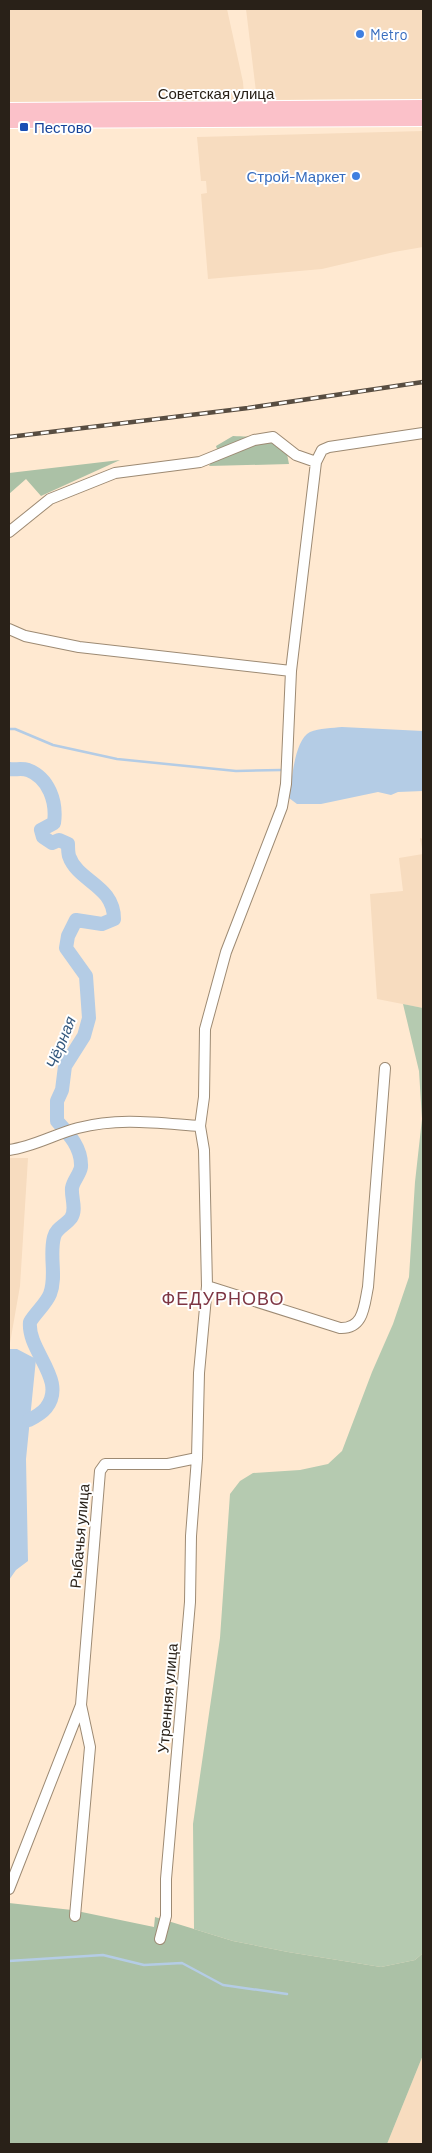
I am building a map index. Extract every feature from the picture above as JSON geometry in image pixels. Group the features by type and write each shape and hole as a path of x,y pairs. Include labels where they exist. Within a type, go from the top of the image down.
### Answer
{"main road":[{"name":"Советская улица","path":"9,110 423,107"},
{"name":"Советская улица","path":"9,121 423,119"}],"street":[{"path":"9,532 50,499 115,473 200,462 239,445 263,438 273,437 296,455 316,462 322,450 329,447 423,433"},
{"name":"Утренняя улица","path":"160,1939 166,1916 166,1878 190,1602 191,1536 198,1458 199,1373 207,1286 204,1150 200,1126 204,1097 205,1029 226,952 282,807 286,784 291,671 316,462"},
{"path":"9,629 25,636 79,647 291,671"},
{"path":"207,1286 340,1328 356,1325 360,1318 368,1287 385,1068"},
{"path":"9,1150 26,1146 59,1133 114,1121 132,1120 200,1126"},
{"name":"Рыбачья улица","path":"81,1705 100,1471 105,1464 168,1464 198,1458"},
{"path":"9,1889 81,1705"},
{"path":"75,1916 90,1747 81,1705"}],"shaded area":[{"path":"9,9 227,9 243,82 244,95 237,101 9,104"},
{"path":"246,9 423,9 423,99 257,100"},
{"path":"423,131 423,247 322,269 208,279 201,194 207,193 206,181 201,181 197,137"},
{"path":"420,838 423,839 423,854"},
{"path":"423,854 423,1008 377,999 370,894 403,891 399,858"},
{"path":"9,1158 28,1158 20,1286 10,1343"},
{"path":"423,2055 423,2144 387,2144"}],"green space":[{"path":"233,436 257,437 273,442 287,454 289,464 209,466 218,452 216,446"},
{"path":"120,460 41,496 26,479 9,494 9,473"},
{"path":"403,1004 423,1008 423,1953 415,1960 381,1967 233,1941 194,1929 193,1824 220,1638 230,1494 240,1481 253,1473 300,1470 328,1464 342,1451 372,1372 393,1324 409,1277 415,1182 422,1119 419,1071"},
{"path":"9,1903 72,1910 154,1927 155,1917 233,1941 381,1967 415,1960 423,1953 423,2055 387,2144 9,2144"}],"water":[{"path":"342,727 423,731 423,791 398,792 391,795 378,792 321,804 297,804 289,798 297,752 305,736 310,732 318,730"},
{"path":"9,1349 17,1349 36,1359 26,1459 28,1561 16,1570 9,1580"}],"waterway":[{"path":"9,729 15,729 53,745 117,759 236,771 281,770"},
{"name":"Чёрная","path":"9,769 28,770 46,785 53,799 55,815 54,823 41,830 43,837 52,843 59,840 68,844 69,856 74,865 108,898 114,919 102,924 76,920 68,936 66,948 86,976 89,1018 84,1036 65,1066 62,1090 57,1101 57,1121 70,1136 77,1148 81,1167 72,1188 73,1215 57,1231 54,1237 52,1251 53,1280 50,1294 30,1322 34,1344 50,1376 52,1397 46,1408 29,1420"},
{"path":"9,1961 103,1955 144,1965 182,1963 223,1985 287,1994"}],"railway":[{"path":"9,437 248,408 423,382"}],"place":[{"name":"Metro","path":"360,34"},
{"name":"Пестово","path":"24,127"},
{"name":"Строй-Маркет","path":"356,176"}],"district":[{"name":"ФЕДУРНОВО","path":"223,1298"}]}
